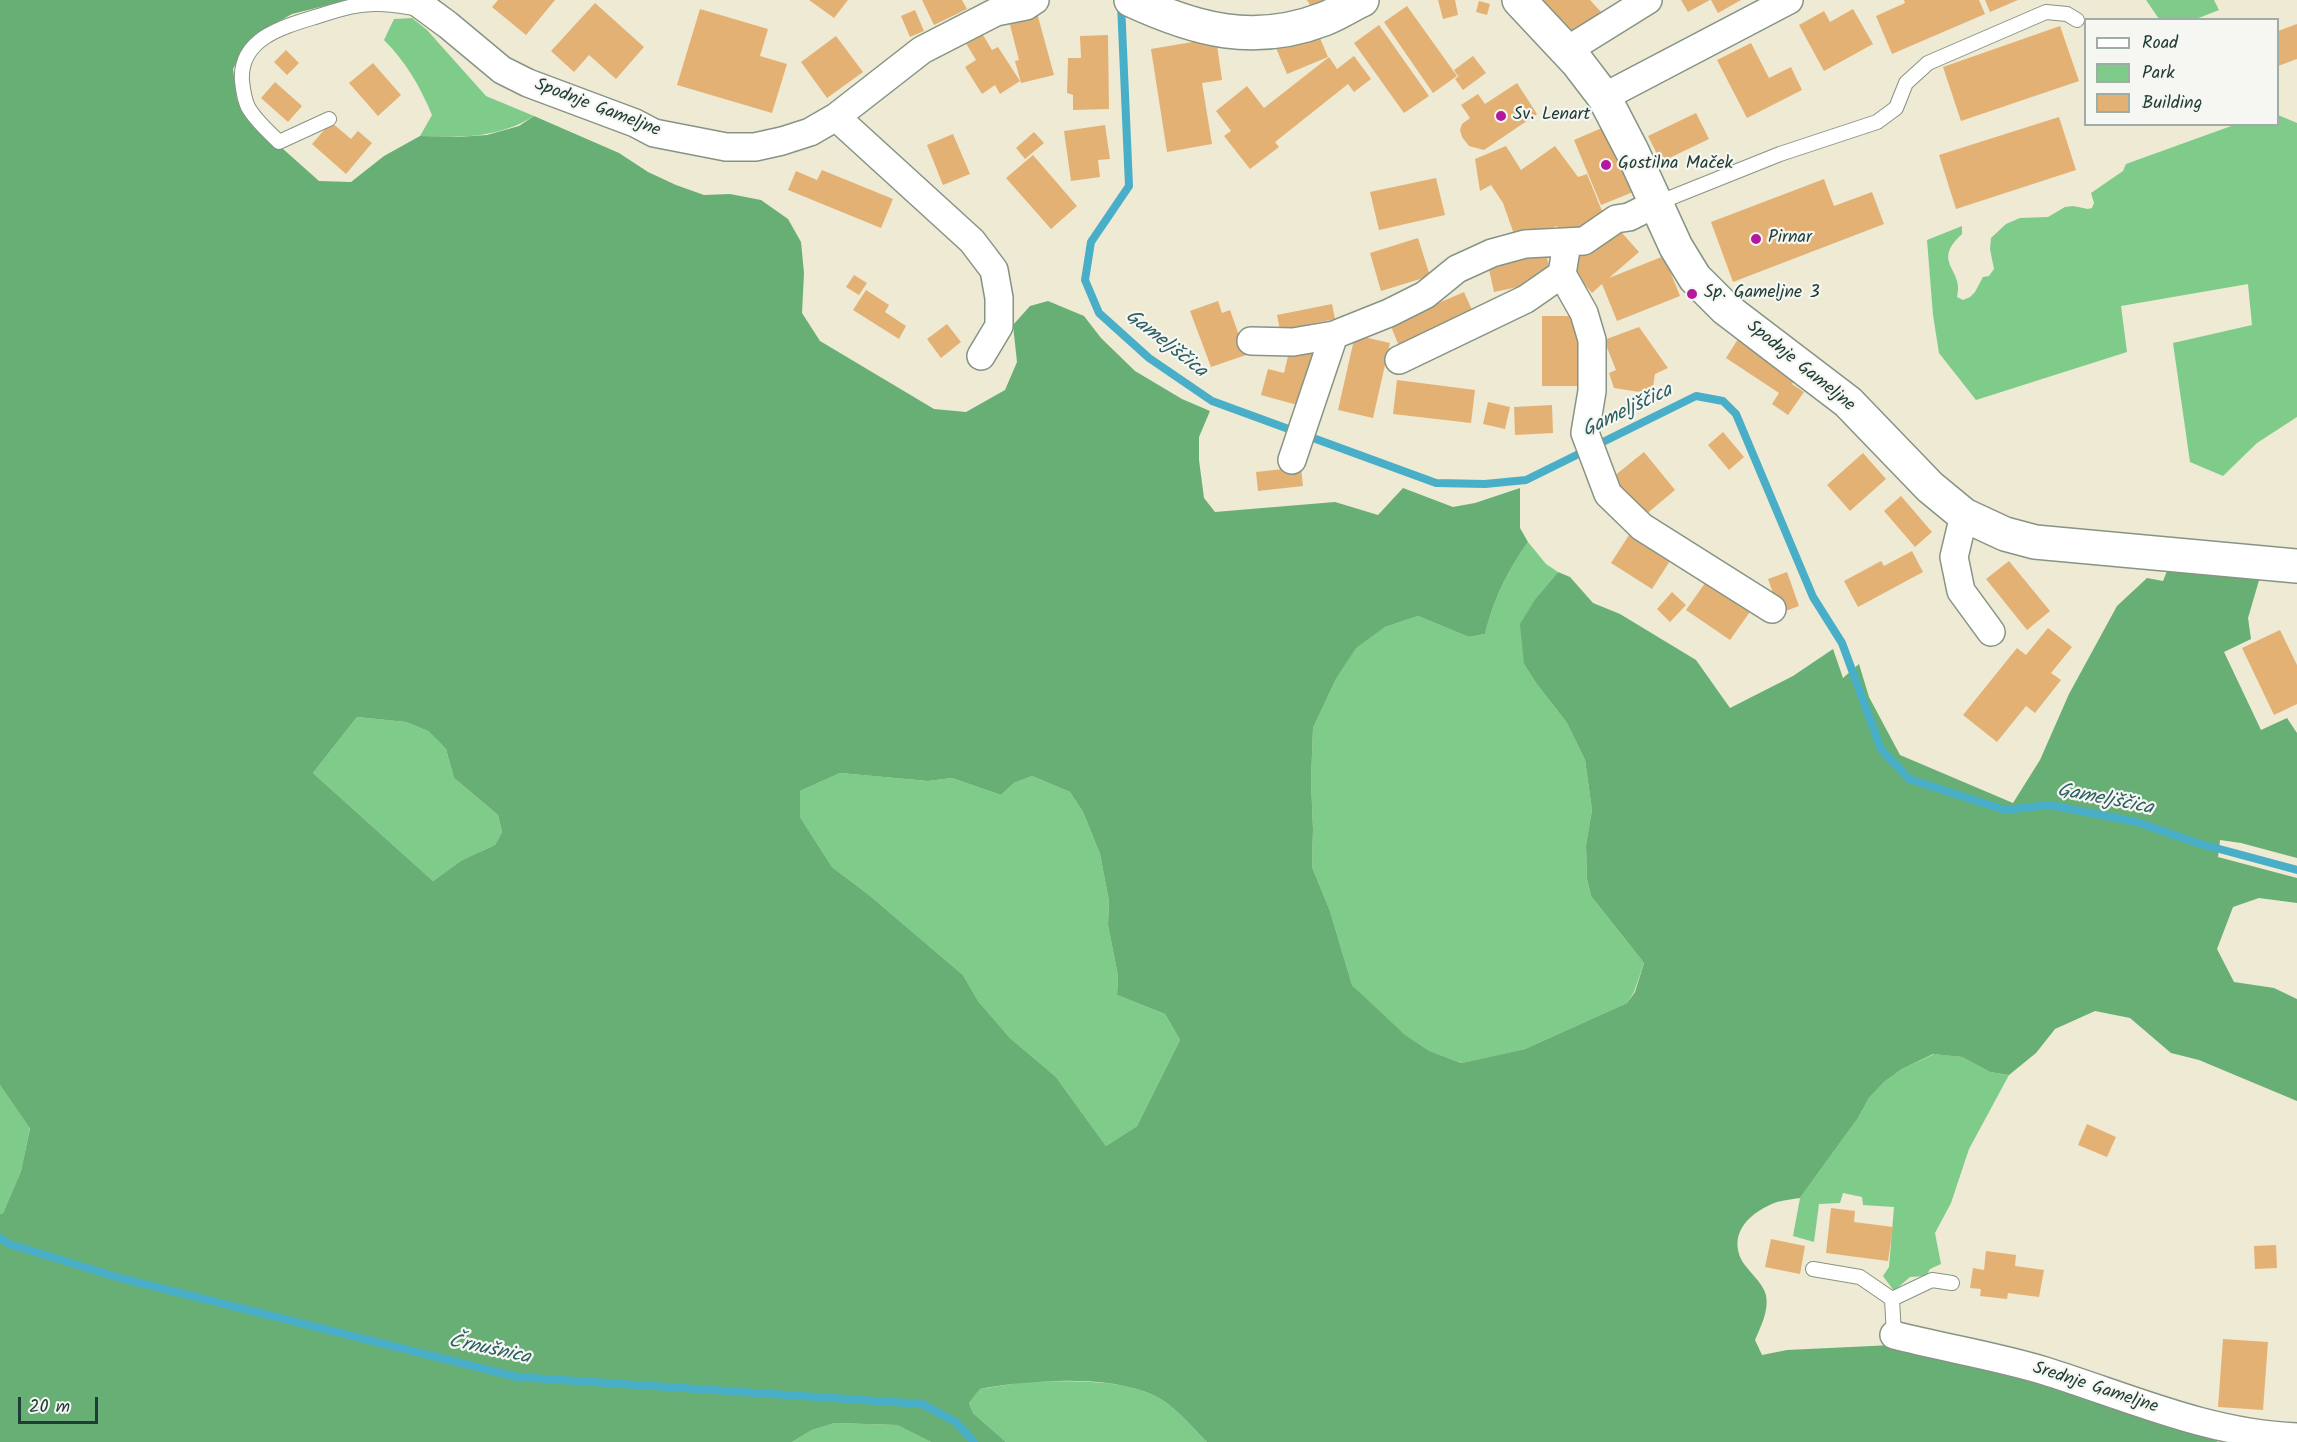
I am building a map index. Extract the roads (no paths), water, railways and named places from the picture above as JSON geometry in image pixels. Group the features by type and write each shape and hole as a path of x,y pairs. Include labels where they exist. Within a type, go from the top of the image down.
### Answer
{"street":[{"name":"Spodnje Gameljne","path":"421,5 502,69 528,83 635,123 654,133 726,147 755,147 810,132 836,117 922,50 996,12 1026,6 1035,0"},
{"path":"1131,0 1162,14 1226,32 1259,34 1294,28 1324,19 1362,0"},
{"name":"Spodnje Gameljne","path":"1519,0 1604,97 1632,151 1676,247 1695,278 1726,309 1848,402 1929,488 1964,515 2005,534 2035,542 2297,566"},
{"path":"1566,51 1648,0"},
{"path":"1604,97 1789,0"},
{"path":"836,117 972,241 994,270 999,298 999,326 981,356"},
{"path":"1251,341 1293,342 1334,335 1425,295 1457,269 1492,253 1525,244 1584,241 1616,219 1629,217 1655,204"},
{"path":"1567,243 1562,274 1584,313 1592,340 1592,391 1584,433 1608,494 1642,527 1772,609"},
{"path":"1399,360 1526,299 1562,274"},
{"path":"1294,454 1334,335"},
{"path":"1964,515 1954,557 1961,591 1991,632"},
{"name":"Srednje Gameljne","path":"1894,1335 2043,1371 2203,1422 2268,1436 2297,1437"}],"lane":[{"path":"328,119 279,142 249,109 243,91 241,71 246,55 254,45 266,35 291,24 350,6 421,5"},
{"path":"1655,204 1780,154 1877,122 1896,108 1905,83 1928,63 2046,12 2067,14 2077,20"},
{"path":"1813,1269 1860,1277 1892,1299"},
{"path":"1892,1299 1932,1280 1952,1283"},
{"path":"1892,1299 1894,1335"}],"waterway":[{"name":"Gameljščica","path":"1121,4 1129,186 1091,242 1085,280 1099,313 1149,358 1212,401 1436,483 1485,484 1526,480 1696,396 1723,401 1736,414 1813,597 1842,643 1881,749 1909,779 2005,810 2049,805 2137,822 2197,843 2297,870"},
{"name":"Črnušnica","path":"0,1238 9,1244 120,1278 517,1377 922,1404 956,1422 974,1442"}],"place":[{"name":"Sv. Lenart","path":"1501,116"},
{"name":"Gostilna Maček","path":"1606,165"},
{"name":"Pirnar","path":"1756,239"},
{"name":"Sp. Gameljne 3","path":"1692,294"}]}
